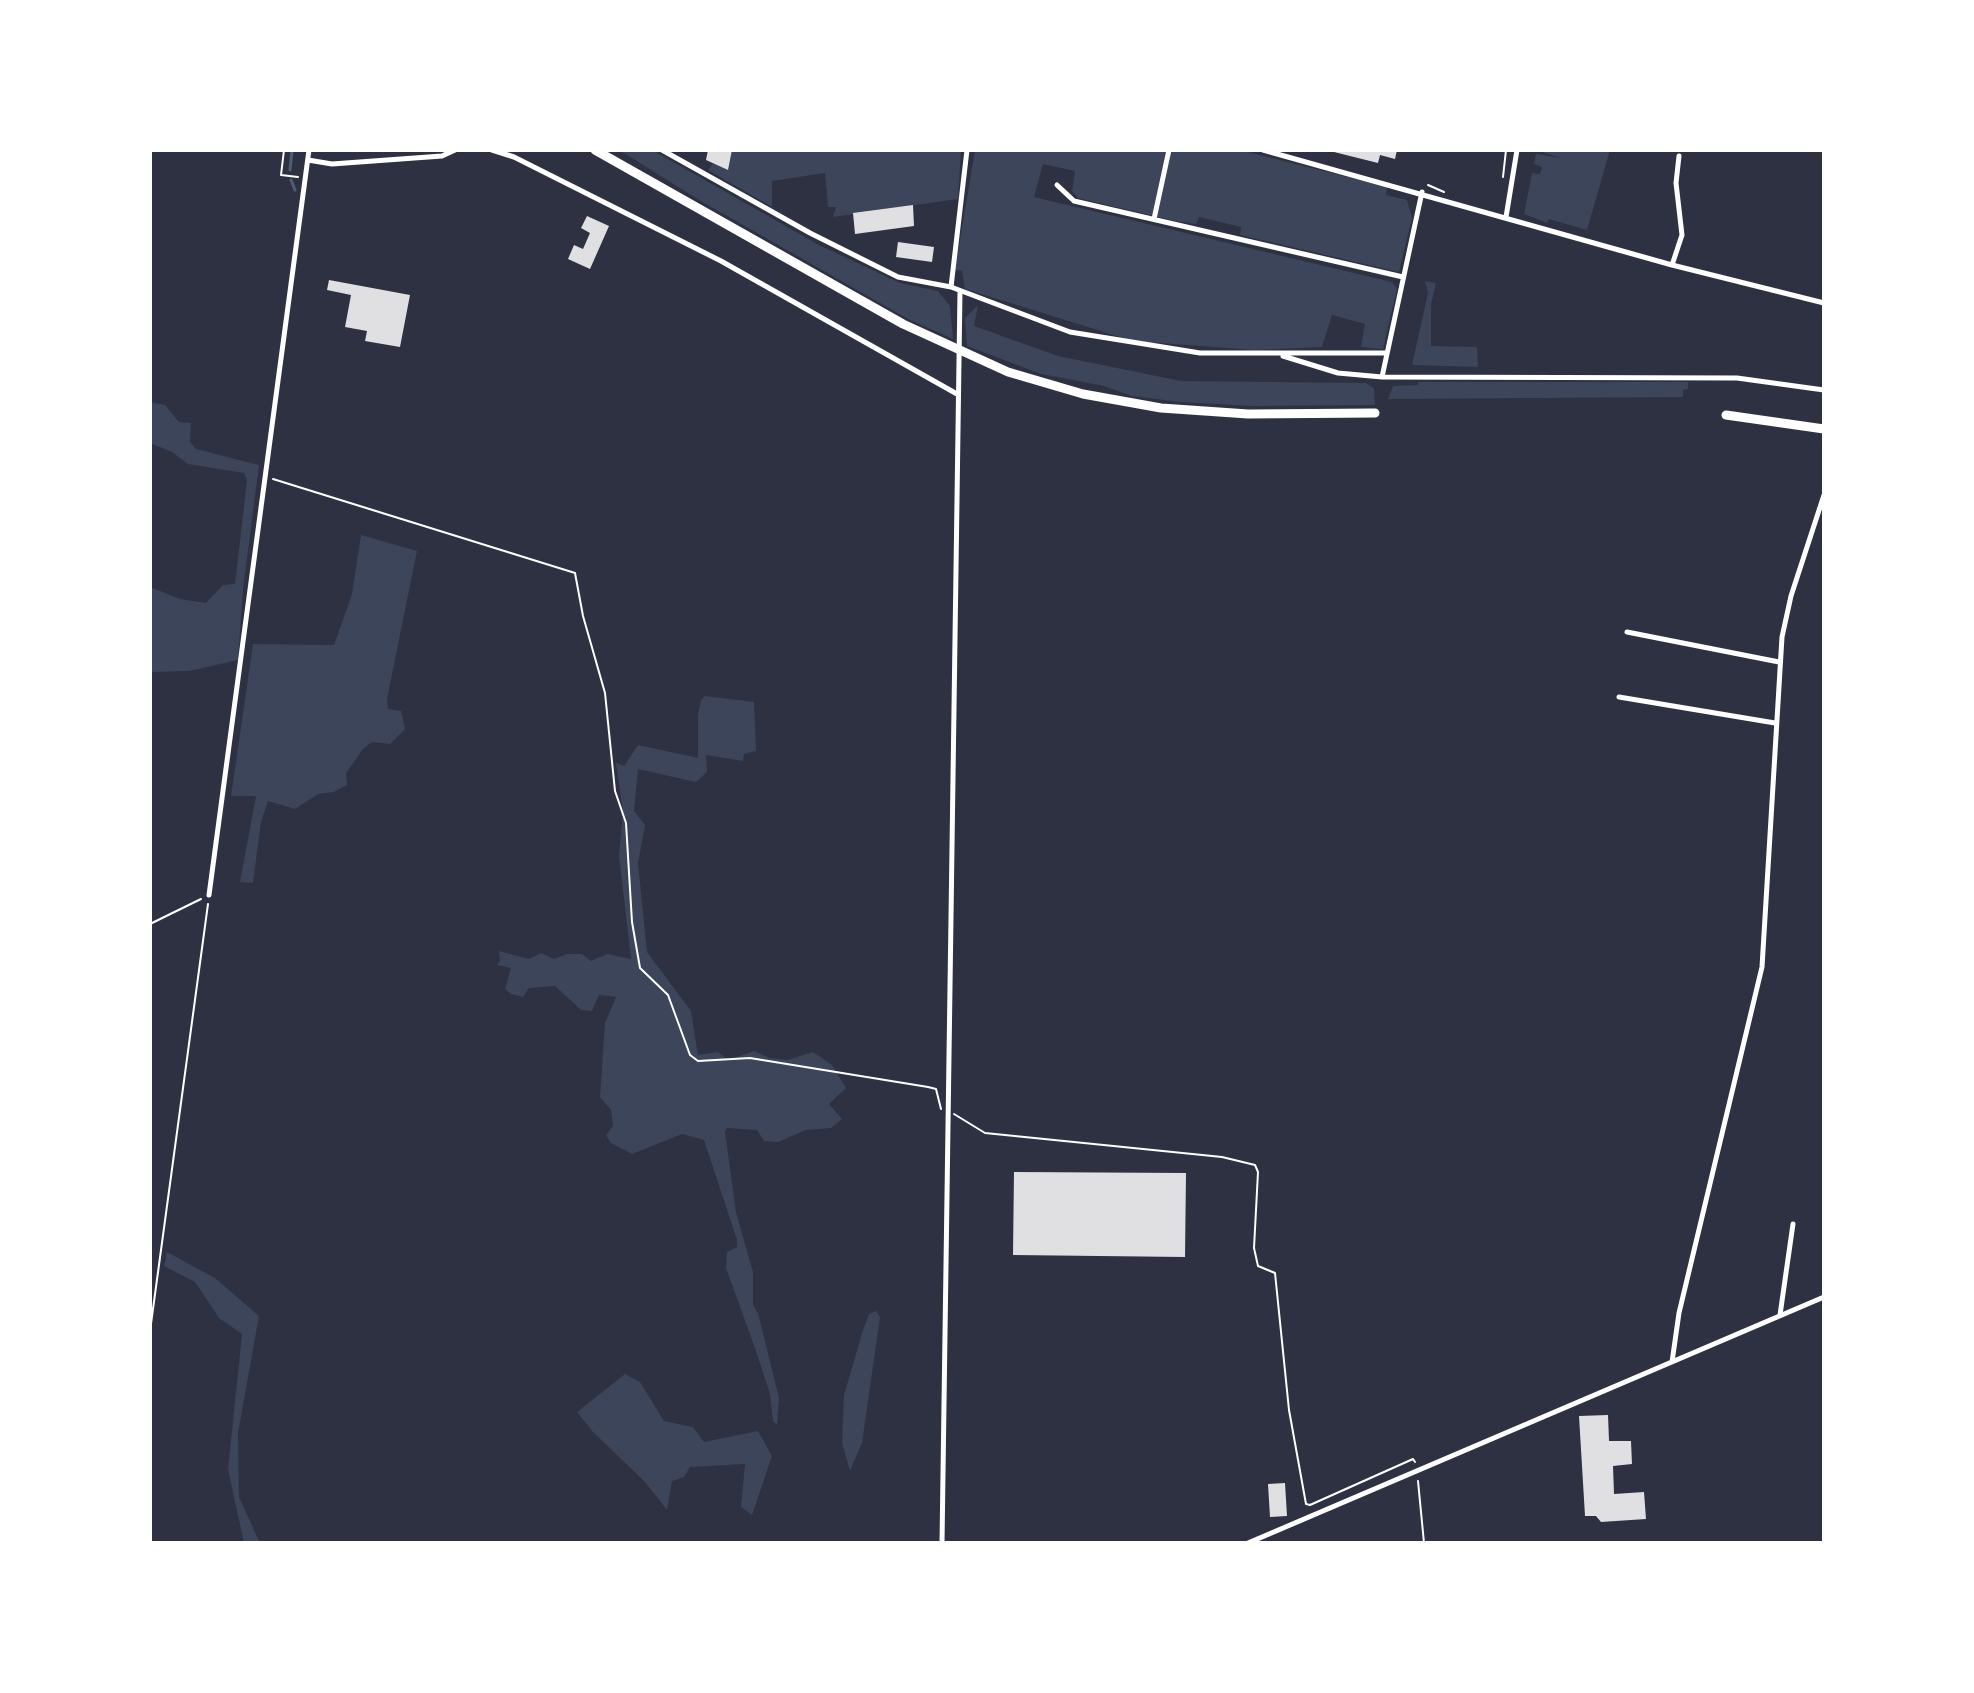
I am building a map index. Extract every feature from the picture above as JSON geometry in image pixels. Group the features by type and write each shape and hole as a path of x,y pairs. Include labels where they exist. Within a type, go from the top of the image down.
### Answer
{"highway":[{"path":"595,150 903,324 1008,372 1083,394 1161,408 1248,414 1375,413"},
{"path":"1726,415 1824,429"}],"street":[{"path":"209,895 309,150"},
{"path":"308,160 332,164 442,156 455,150"},
{"path":"492,150 514,157 721,261 957,394"},
{"path":"662,150 810,233 898,277 951,287 1070,332 1116,342 1200,353 1386,353"},
{"path":"951,287 967,150"},
{"path":"1154,219 1169,150"},
{"path":"1263,150 1422,192 1672,265 1824,303"},
{"path":"1506,217 1517,150"},
{"path":"1672,265 1682,235 1676,183 1679,156"},
{"path":"1057,185 1074,201 1403,277"},
{"path":"1382,377 1422,192"},
{"path":"942,1543 960,291"},
{"path":"1278,354 1338,373 1382,377 1737,378 1824,390"},
{"path":"1672,1362 1679,1313 1764,953 1779,662 1786,615 1824,495"},
{"path":"1627,632 1779,662"},
{"path":"1619,697 1775,723"},
{"path":"1780,1316 1793,1224"},
{"path":"1248,1543 1824,1297"}],"path":[{"path":"284,150 281,175 305,178"},
{"path":"1506,150 1503,176 1507,179"},
{"path":"1428,185 1446,193"},
{"path":"265,476 575,573 583,616 605,693 615,791 626,823 632,922 640,968 668,995 690,1055 698,1061 750,1058 936,1089 939,1108 958,1115 964,1123 985,1133 1222,1157 1255,1165 1258,1194 1254,1248 1258,1266 1275,1273 1289,1410 1306,1504 1310,1505 1413,1459 1417,1470 1424,1543"},
{"path":"150,924 209,895"},
{"path":"150,1331 209,895"}],"shaded area":[{"path":"619,150 652,150 819,245 900,283 938,291 950,306 953,339 910,320 699,200"},
{"path":"732,150 961,150 958,199 833,217 836,207 828,207 825,173 772,181 772,207 708,170 713,163 728,170"},
{"path":"975,150 1240,150 1387,187 1386,195 1407,200 1412,218 1399,272 1240,235 1241,227 1199,217 1196,224 1175,221 1078,198 1072,191 1075,171 1043,164 1034,197 1392,282 1397,289 1383,349 1361,347 1365,324 1332,315 1322,347 1254,350 1133,341 965,289 962,271 955,270"},
{"path":"1536,150 1610,150 1587,230 1549,219 1547,223 1524,214 1532,173 1540,174 1542,167 1534,164 1536,154 1561,158"},
{"path":"1425,281 1436,283 1431,304 1431,346 1477,347 1478,367 1412,365 1428,293"},
{"path":"978,305 974,326 1058,356 1181,381 1366,383 1374,388 1375,405 1252,406 1180,402 1132,396 1104,386 1041,374 967,346 965,318"},
{"path":"1418,382 1688,382 1688,389 1683,390 1683,397 1388,399 1393,386 1418,385"},
{"path":"150,402 165,405 179,422 191,423 190,442 196,449 259,465 243,590 238,660 189,671 150,672 150,587 180,599 206,603 223,585 235,584 247,480 244,473 188,464 172,452 150,443"},
{"path":"361,535 417,551 387,699 388,709 401,711 405,729 390,744 372,742 363,749 346,773 347,785 334,792 318,794 295,809 268,801 261,822 253,883 240,882 256,796 231,796 253,644 334,645 352,594"},
{"path":"705,696 754,702 756,751 744,754 743,761 706,755 707,772 696,782 638,769 634,811 645,825 638,863 647,952 691,1011 698,1055 718,1052 728,1060 754,1051 770,1058 787,1060 813,1052 832,1065 846,1088 829,1104 842,1119 831,1128 806,1130 778,1142 764,1141 757,1130 727,1128 725,1132 736,1212 753,1272 753,1305 758,1313 779,1398 777,1425 773,1421 770,1394 726,1268 727,1252 737,1247 737,1240 704,1140 682,1134 632,1154 611,1143 606,1135 613,1126 611,1110 600,1097 605,1023 616,997 599,995 592,1011 581,1010 555,986 529,988 523,997 511,994 505,989 511,968 497,965 500,961 499,951 529,959 541,953 554,959 567,954 582,954 591,961 607,954 631,959 619,856 623,812 616,763 624,766 638,745 698,758 698,715"},
{"path":"167,1252 215,1278 259,1316 238,1433 239,1497 260,1543 244,1543 228,1469 242,1334 219,1318 195,1282 164,1266"},
{"path":"876,1311 880,1317 862,1443 850,1471 842,1443 844,1395 869,1314"},
{"path":"625,1374 640,1382 664,1421 693,1427 704,1442 758,1431 772,1456 752,1515 741,1507 745,1464 690,1467 684,1477 672,1481 667,1510 645,1482 593,1432 577,1412"}],"building":[{"path":"708,150 732,150 728,170 706,160"},
{"path":"1326,150 1397,150 1395,159 1380,155 1378,163"},
{"path":"913,205 914,226 855,234 853,213"},
{"path":"587,216 609,226 590,269 568,259 574,245 583,249 590,233 581,228"},
{"path":"898,242 934,247 932,262 896,257"},
{"path":"329,280 410,295 400,347 365,341 367,331 345,327 351,295 327,290"},
{"path":"1014,1172 1186,1173 1185,1257 1013,1255"},
{"path":"1608,1415 1609,1441 1631,1441 1632,1464 1613,1466 1614,1494 1644,1492 1646,1519 1601,1522 1596,1516 1585,1516 1579,1416"},
{"path":"1285,1483 1287,1516 1270,1517 1268,1484"}],"waterway":[{"path":"290,170 292,150"},
{"path":"291,180 295,190"}]}
